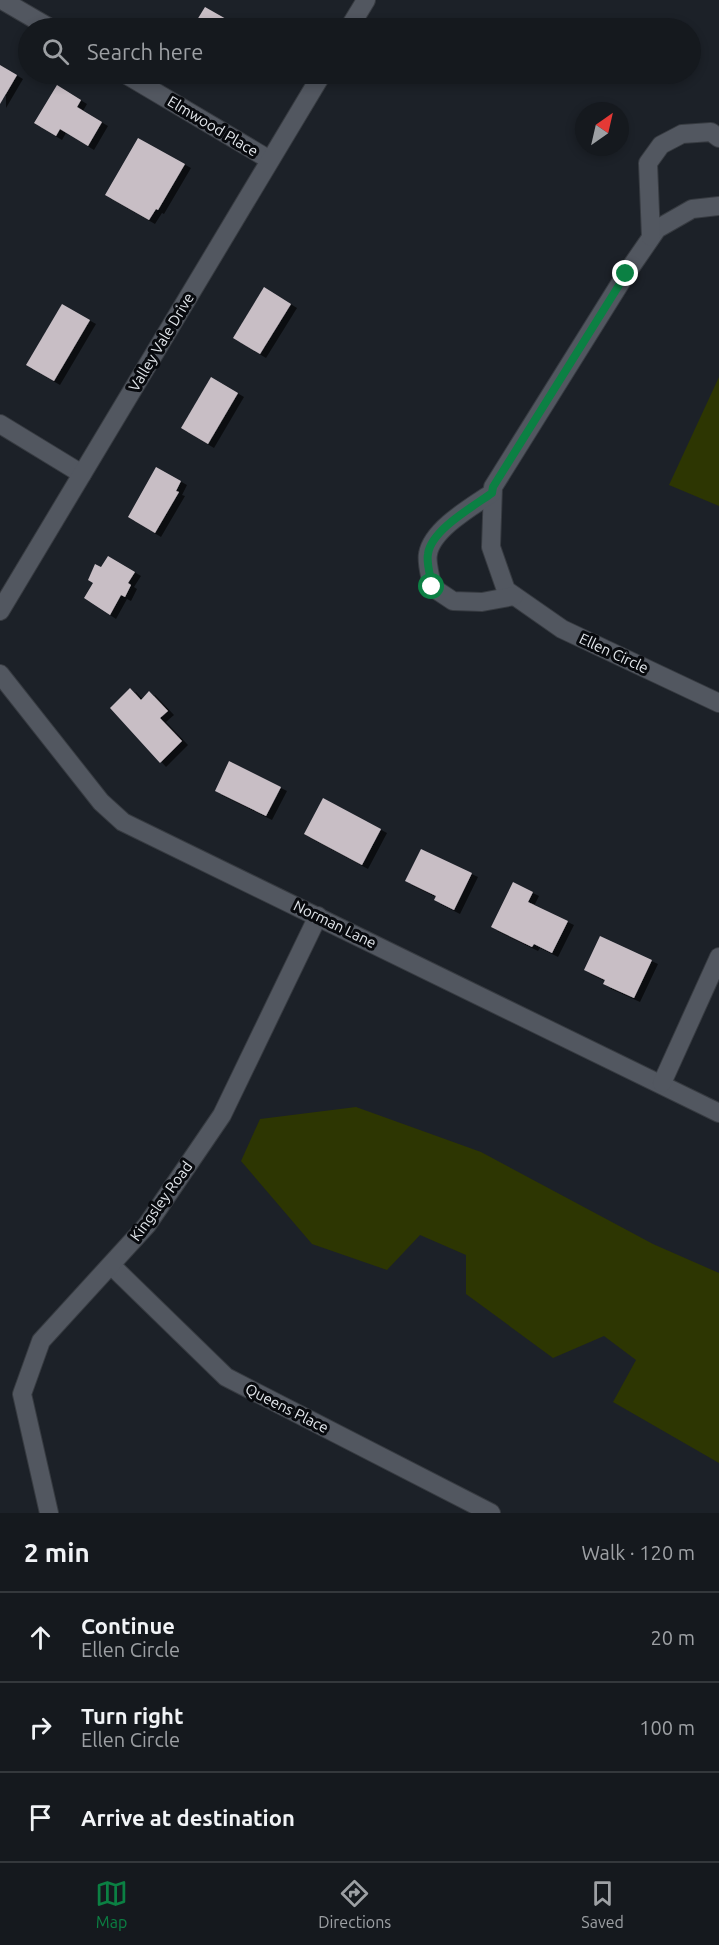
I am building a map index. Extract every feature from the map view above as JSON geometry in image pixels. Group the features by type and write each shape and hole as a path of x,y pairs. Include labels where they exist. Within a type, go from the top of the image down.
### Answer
{"street":[{"path":"3,0 33,18"},
{"path":"355,18 366,0"},
{"name":"Elmwood Place","path":"142,84 270,160"},
{"name":"Valley Vale Drive","path":"0,610 316,84"},
{"path":"651,237 648,164 661,145 682,134 711,132 719,138"},
{"name":"Ellen Circle","path":"719,206 692,209 657,229 626,274 493,487 491,547 506,590 562,629 719,703"},
{"path":"0,424 82,474"},
{"name":"Ellen Circle","path":"492,493 453,520 436,537 428,554 432,587 453,601 482,602 514,596"},
{"name":"Norman Lane","path":"0,674 101,802 123,822 662,1083 719,1113"},
{"name":"Kingsley Road","path":"49,1513 22,1394 41,1341 147,1225 222,1115 318,916"},
{"path":"662,1083 719,957"},
{"name":"Queens Place","path":"111,1265 226,1377 491,1513"}],"green space":[{"path":"719,377 719,506 669,485"},
{"path":"356,1107 481,1152 653,1244 719,1273 719,1463 613,1402 636,1360 604,1336 553,1358 466,1294 466,1255 420,1235 387,1270 312,1244 241,1161 260,1119"}],"building":[{"path":"205,7 224,18 198,18"},
{"path":"0,65 17,75 0,104"},
{"path":"57,85 81,100 77,107 102,122 88,146 60,129 56,136 34,123"},
{"path":"138,138 185,164 158,210 156,209 149,220 105,195"},
{"path":"264,287 291,304 260,354 233,338"},
{"path":"62,304 90,320 54,381 26,365"},
{"path":"211,377 238,393 208,444 181,428"},
{"path":"156,467 181,481 176,491 179,492 155,533 128,517"},
{"path":"108,556 135,572 128,583 131,585 125,597 121,595 110,615 84,598 93,583 88,580 95,564 101,567"},
{"path":"130,688 141,700 149,691 168,711 160,718 182,741 160,763 110,708"},
{"path":"229,761 281,787 266,816 215,791"},
{"path":"323,798 381,829 362,865 304,834"},
{"path":"421,849 472,873 454,910 434,900 436,896 405,881"},
{"path":"513,882 533,892 528,902 568,921 552,953 534,944 532,947 491,927"},
{"path":"600,936 652,960 634,998 603,984 605,980 584,970"}],"route":[{"path":"432,587 428,554 436,537 453,520 492,493 493,487 626,274"}]}
